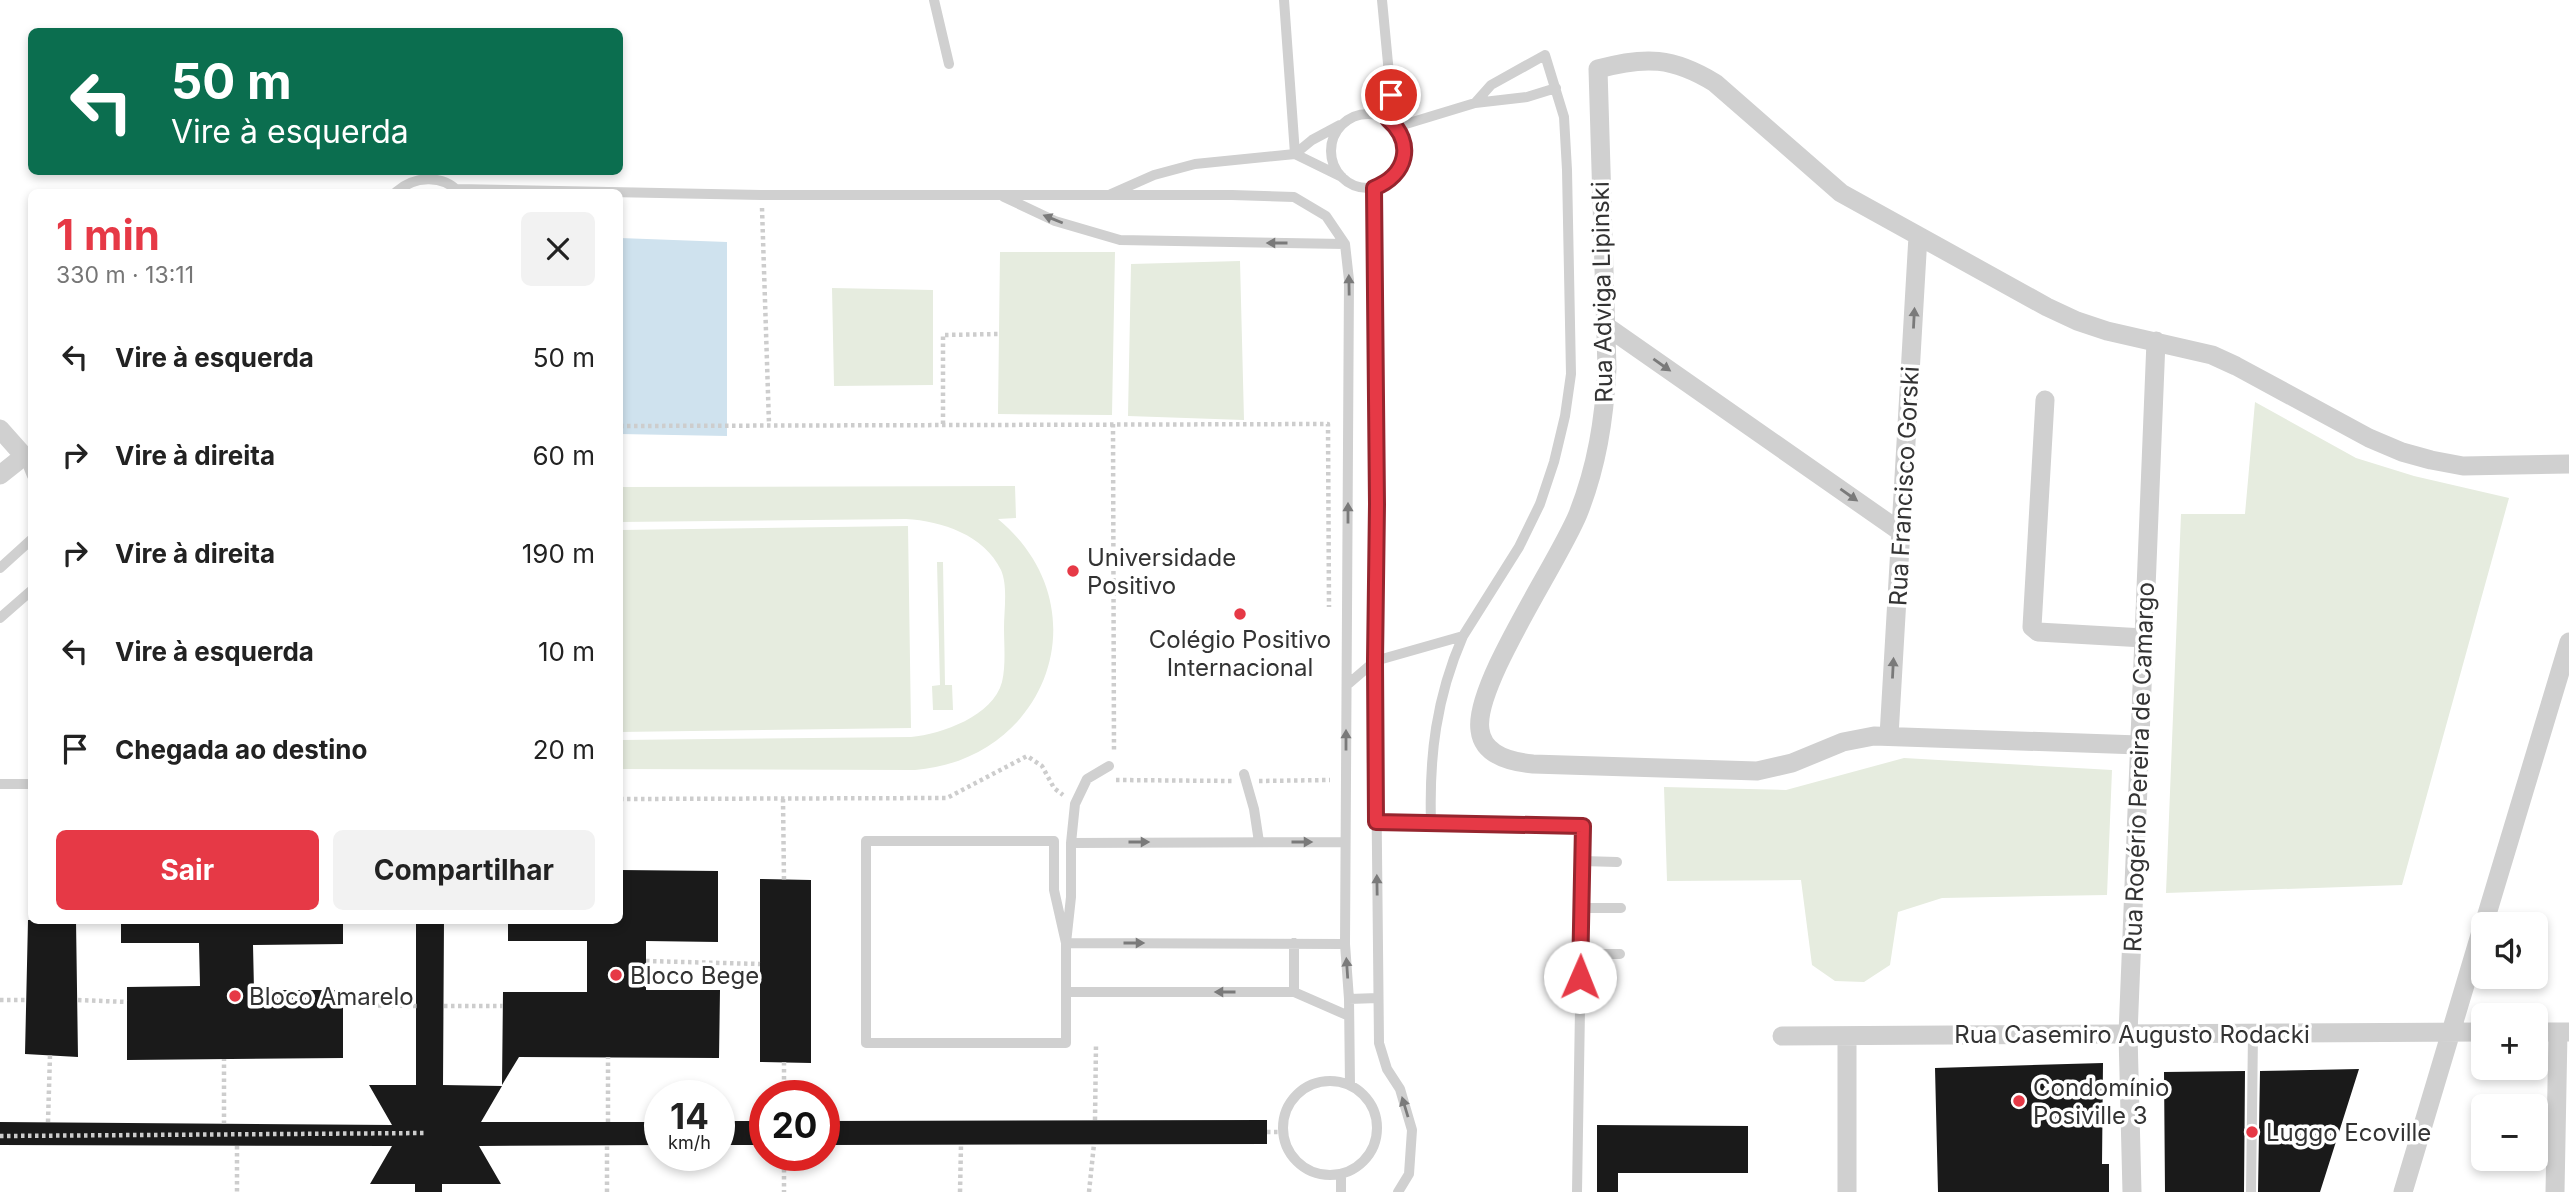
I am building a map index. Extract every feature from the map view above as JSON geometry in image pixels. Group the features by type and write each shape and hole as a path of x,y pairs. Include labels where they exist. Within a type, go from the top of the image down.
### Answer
{"street":[{"name":"Rua Adviga Lipinski","path":"1889,736 1859,737 1791,763 1739,772 1533,764 1507,759 1492,751 1482,741 1479,727 1481,708 1490,682 1563,546 1591,478 1605,409 1606,326 1598,69 1626,61 1649,60 1673,62 1694,69 1715,83 1833,187 1918,236"},
{"path":"1918,236 2077,321 2212,355 2369,438 2402,452 2463,466 2569,464"},
{"name":"Rua Francisco Gorski","path":"1889,736 1918,236"},
{"path":"1606,326 1901,531"},
{"name":"Rua Rogério Pereira de Camargo","path":"2132,1192 2128,1034 2156,341"},
{"path":"2045,400 2032,627 2038,632 2144,638"},
{"path":"0,429 28,457 0,475"},
{"path":"2487,912 2569,642"},
{"path":"1889,736 2140,745"},
{"path":"2403,1192 2471,966"},
{"name":"Rua Casemiro Augusto Rodacki","path":"1782,1036 2471,1032"},
{"path":"2555,1192 2564,1032"},
{"path":"1847,1036 1847,1192"}],"lane":[{"path":"934,0 949,64"},
{"path":"1284,0 1295,154"},
{"path":"1382,0 1391,95 1388,119"},
{"path":"1431,823 1433,733 1448,670 1463,636 1519,547 1540,504 1565,416 1571,374 1564,117 1545,55 1491,85 1475,103"},
{"path":"1396,127 1475,103 1527,97 1556,88"},
{"path":"1107,195 1154,175 1195,164 1295,154 1354,116 1371,113 1388,119 1396,127 1404,147 1403,161 1397,174 1374,188 1356,186 1295,154"},
{"path":"1340,125 1331,144 1332,162 1342,177"},
{"path":"400,189 422,179 440,180 455,189"},
{"path":"1374,188 1379,1043 1387,1069 1400,1089 1412,1130 1409,1174 1398,1192"},
{"path":"623,193 1294,197 1326,216 1345,244 1349,280 1345,944 1350,1085"},
{"path":"1002,196 1055,221 1120,240 1345,244"},
{"path":"0,568 28,543"},
{"path":"0,618 28,594"},
{"path":"1347,685 1375,661 1463,636"},
{"path":"1066,943 1054,890 1054,841 866,841 866,1043 1066,1044 1066,943 1075,804 1087,779 1112,767"},
{"path":"1245,777 1259,842"},
{"path":"0,784 28,784"},
{"path":"1376,822 1583,826 1577,1192"},
{"path":"1071,843 1345,842"},
{"path":"1582,861 1617,862"},
{"path":"1581,908 1621,908"},
{"path":"1066,943 1345,944"},
{"path":"1293,992 1294,943"},
{"path":"1580,954 1620,954"},
{"path":"1066,992 1293,992 1349,1016"},
{"path":"1349,999 1378,998"},
{"path":"2251,1192 2253,1034"},
{"path":"1320,1081 1350,1085 1362,1093 1371,1104 1377,1118 1374,1147 1355,1169 1341,1174 1317,1174 1306,1169 1289,1151 1283,1132 1286,1110 1294,1096 1320,1081"},
{"path":"1341,1174 1341,1192"}],"path":[{"path":"761,195 769,424"},
{"path":"943,424 943,335 999,334"},
{"path":"1113,424 1114,780 1245,777 1330,781 1330,767"},
{"path":"623,426 1328,424 1329,616"},
{"path":"623,799 947,798 1027,756 1042,766 1054,788 1075,804"},
{"path":"782,799 784,880"},
{"path":"646,961 760,964"},
{"path":"0,1000 26,1000"},
{"path":"78,1000 127,1002"},
{"path":"343,1005 417,1006"},
{"path":"444,1006 503,1006"},
{"path":"1095,1120 1096,1044"},
{"path":"48,1122 50,1055"},
{"path":"608,1057 608,1122"},
{"path":"223,1124 224,1059"},
{"path":"784,1062 784,1080"},
{"path":"1267,1132 1283,1132"},
{"path":"0,1136 425,1133"},
{"path":"1089,1192 1094,1144"},
{"path":"960,1192 961,1145"},
{"path":"237,1146 237,1192"},
{"path":"607,1146 607,1192"},
{"path":"784,1171 784,1192"}],"shaded area":[{"path":"1000,252 1115,252 1112,415 998,414"},
{"path":"1240,261 1244,420 1128,416 1131,264"},
{"path":"832,288 933,290 933,385 834,386"},
{"path":"2255,402 2356,458 2414,476 2509,498 2402,885 2166,893 2181,514 2245,514"},
{"path":"1015,486 1016,518 998,519 1030,554 1048,593 1053,634 1046,673 1028,709 999,738 961,760 915,770 623,769 623,740 911,737 937,732 965,721 988,705 1002,682 1005,599 1003,576 994,558 961,532 934,523 906,519 623,522 623,487"},
{"path":"908,526 911,728 623,732 623,530"},
{"path":"937,562 943,562 945,685 952,685 953,710 933,710 932,686 940,685"},
{"path":"1904,758 2112,770 2107,895 1942,898 1898,912 1890,965 1864,982 1835,981 1812,965 1801,880 1667,881 1664,787 1786,790"}],"water":[{"path":"623,238 727,242 727,436 623,434"}],"building":[{"name":"Bloco Bege","path":"623,870 718,871 718,942 646,941 646,990 720,990 719,1058 519,1057 502,1085 503,992 587,992 587,941 508,941 508,924 623,924"},
{"path":"760,879 811,880 811,1063 760,1062"},
{"path":"28,920 28,924 76,924 78,1057 25,1054"},
{"name":"Bloco Amarelo","path":"121,924 343,924 343,944 253,945 254,990 343,990 343,1058 127,1060 127,987 200,986 199,943 121,943"},
{"path":"416,924 444,924 443,1085 502,1086 481,1122 644,1122 644,1145 479,1146 501,1184 442,1184 442,1192 415,1192 415,1184 370,1184 392,1146 0,1145 0,1122 392,1125 369,1085 416,1085"},
{"name":"Condomínio Posiville 3","path":"2103,1063 2102,1164 2109,1164 2109,1192 1938,1192 1935,1068"},
{"path":"2359,1069 2320,1192 2258,1192 2260,1071"},
{"path":"2245,1071 2244,1192 2165,1192 2164,1072"},
{"path":"1267,1120 1267,1144 840,1145 840,1121"},
{"path":"735,1121 749,1121 749,1145 735,1145"},
{"path":"1597,1125 1748,1126 1748,1173 1618,1173 1618,1192 1597,1192"}],"place":[{"name":"Universidade Positivo","path":"1073,571"},
{"name":"Colégio Positivo Internacional","path":"1240,614"},
{"name":"Bloco Bege","path":"616,975"},
{"name":"Bloco Amarelo","path":"235,996"},
{"name":"Condomínio Posiville 3","path":"2019,1101"},
{"name":"Luggo Ecoville","path":"2252,1132"}],"route":[{"path":"1391,95 1388,119 1402,136 1403,161 1397,174 1374,188 1374,374 1377,415 1376,822 1583,826 1580,977"}]}
